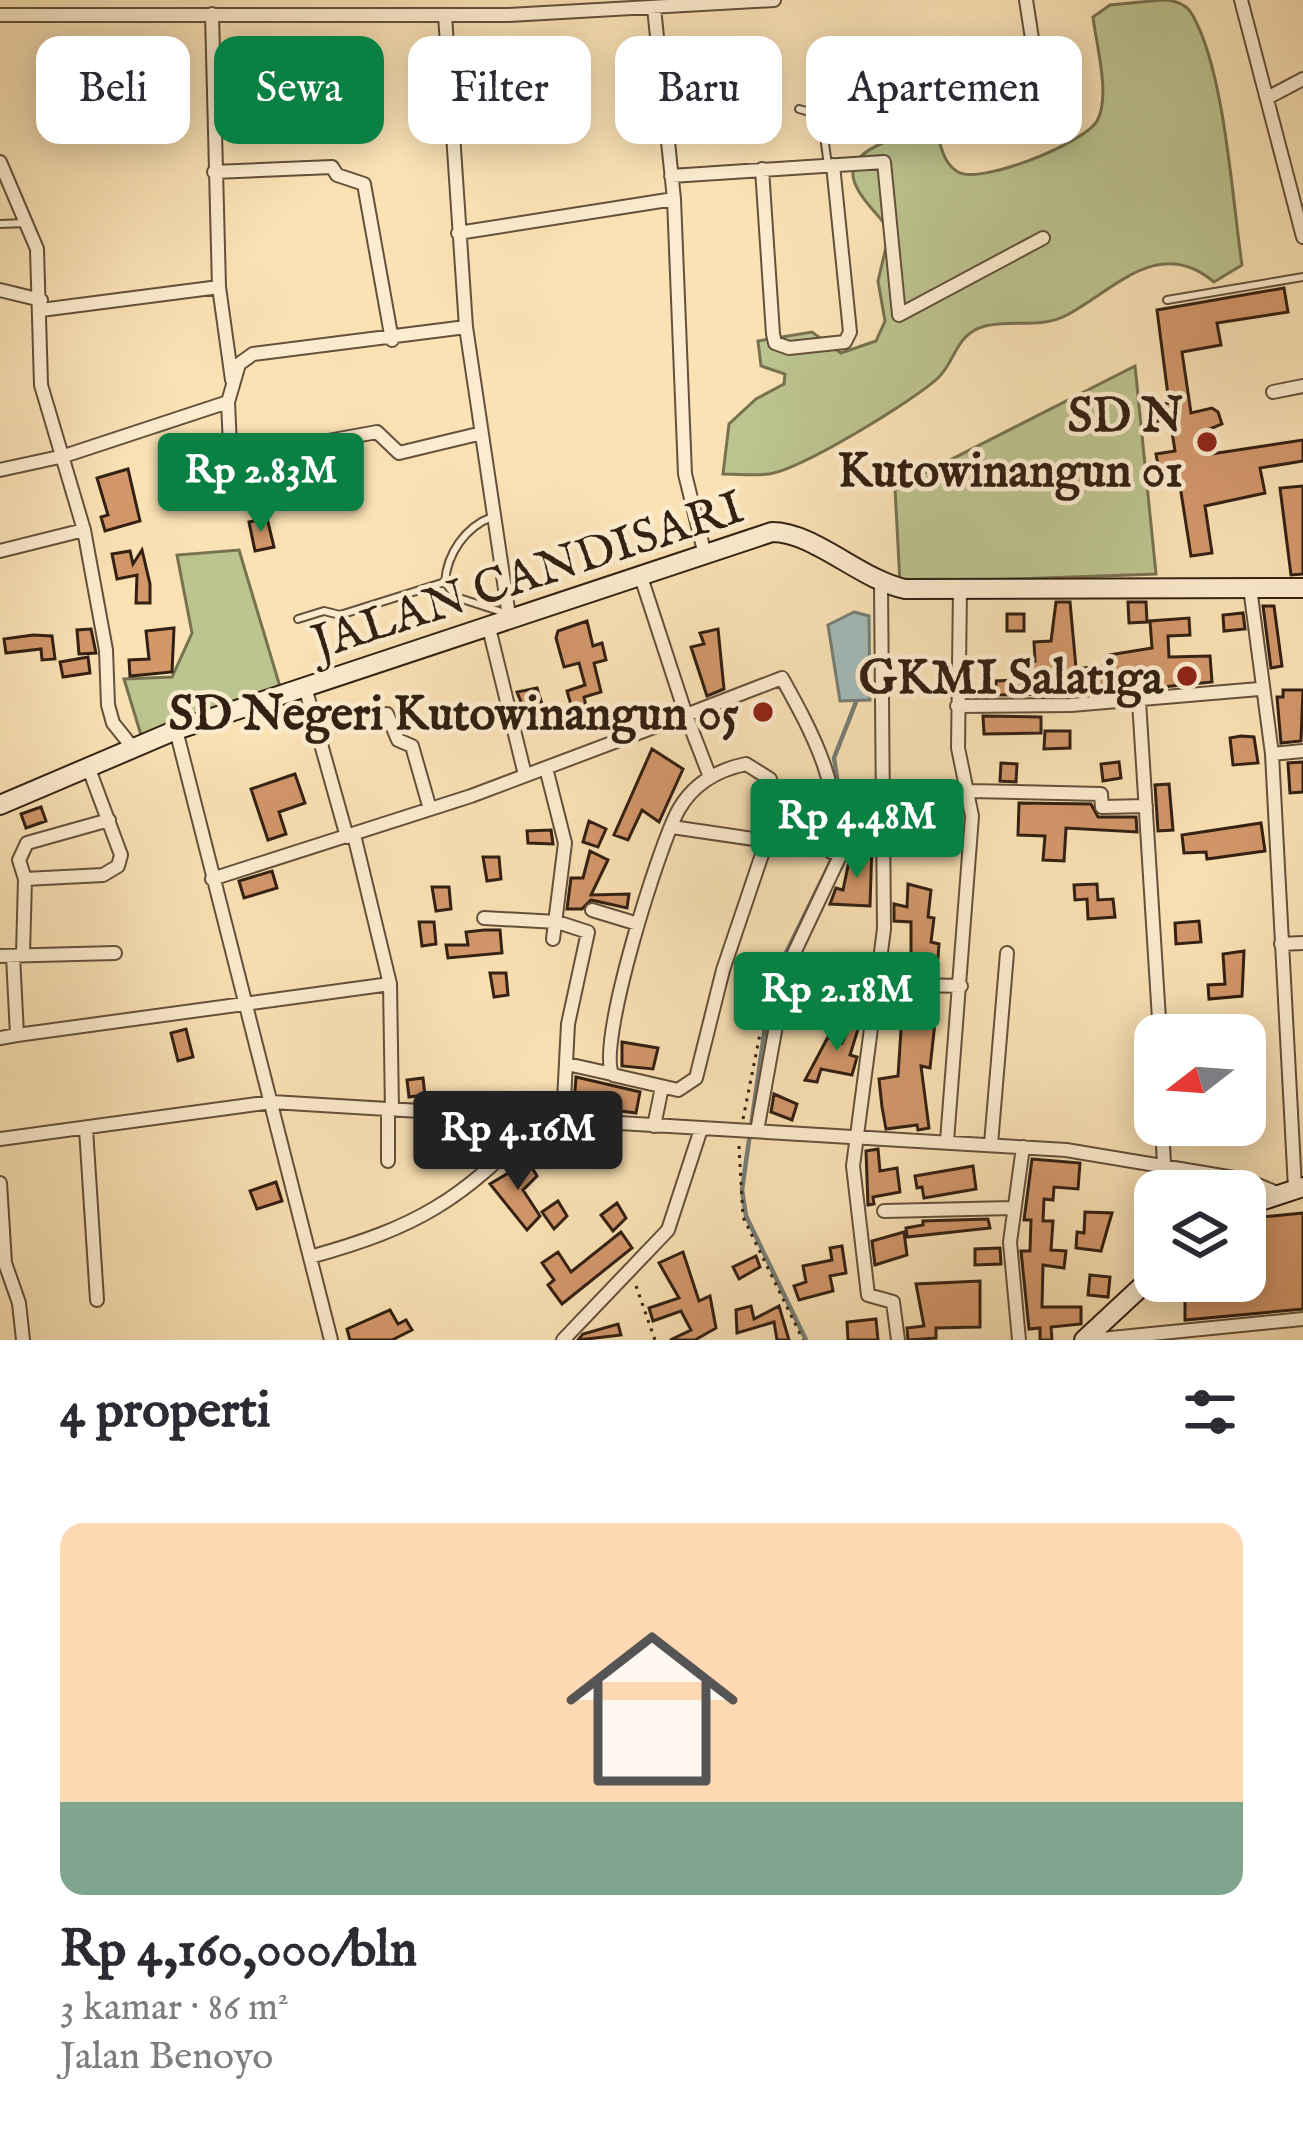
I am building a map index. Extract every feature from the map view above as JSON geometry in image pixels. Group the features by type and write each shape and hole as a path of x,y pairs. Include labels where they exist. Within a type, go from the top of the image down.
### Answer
{"street":[{"path":"0,15 38,7 212,14 285,6 445,15 508,8 654,8 689,2 774,0"},
{"path":"1026,0 1032,36"},
{"path":"1240,0 1303,237"},
{"path":"654,8 674,199 685,475 704,555"},
{"path":"212,14 219,287 232,381"},
{"path":"445,15 466,327 478,434 509,615"},
{"path":"1267,98 1303,79"},
{"path":"671,176 884,162 899,315 1043,238"},
{"path":"762,169 772,334 775,343 789,348 844,342 850,332 830,165"},
{"path":"214,172 332,167 337,175 364,184 392,340"},
{"path":"1,169 28,223 41,305 41,385 84,530 106,650 108,705 113,723 133,748"},
{"path":"458,233 674,199"},
{"path":"0,290 41,305 219,287"},
{"path":"466,327 253,354 239,364 232,381 230,446 236,458 377,432 399,452 478,434"},
{"path":"1273,392 1303,386"},
{"path":"0,470 64,456 228,402"},
{"path":"0,550 84,530"},
{"name":"JALAN CANDISARI","path":"0,805 176,730 509,615 784,532 881,584 960,590 1303,588"},
{"path":"641,577 710,777"},
{"path":"881,584 885,893 854,1138 854,1190 866,1287 872,1298 893,1302 898,1340"},
{"path":"0,1139 272,1102 991,1144 1163,1164 1292,1189 1271,754 1259,689 1250,588"},
{"path":"947,1142 961,986 970,791 958,748 960,590"},
{"path":"488,624 525,775"},
{"path":"212,879 430,809 780,676 819,752 843,825 831,852"},
{"path":"305,687 390,984 388,1161"},
{"path":"957,706 1139,701 1259,689"},
{"path":"1139,701 1159,1014"},
{"path":"387,713 398,740 412,746 430,809"},
{"path":"176,730 332,1340"},
{"path":"1271,754 1303,751"},
{"path":"567,1064 662,1087 683,1090 696,1078 724,970 777,810 770,778 746,764 710,777 687,798 671,826 638,924 607,1059 613,1075"},
{"path":"546,767 565,843 553,939"},
{"path":"26,878 112,872 121,855 89,769"},
{"path":"970,791 1101,794 1102,807 1146,806"},
{"path":"750,1131 786,970 843,825 848,800"},
{"path":"17,1036 12,956 26,878 19,860 27,843 109,820"},
{"path":"671,826 767,842"},
{"path":"592,910 638,924"},
{"path":"484,918 556,922 588,932 573,988 563,1120"},
{"path":"1281,944 1303,943"},
{"path":"12,956 115,953"},
{"path":"991,1144 1007,953"},
{"path":"0,1038 390,984"},
{"path":"877,984 961,986"},
{"path":"655,1126 662,1087"},
{"path":"310,1257 396,1232 438,1209 486,1172 538,1119"},
{"path":"563,1340 655,1245 677,1214 700,1129"},
{"path":"86,1130 97,1300"},
{"path":"1163,1146 1163,1164"},
{"path":"1019,1340 1012,1208 1023,1147"},
{"path":"0,1184 5,1287 20,1303 23,1340"},
{"path":"884,1211 1012,1208"},
{"path":"1088,1340 1134,1295"},
{"path":"1088,1340 1303,1319"}],"lane":[{"path":"799,109 821,115 830,165"},
{"path":"0,224 28,223"},
{"path":"1167,300 1303,277"},
{"path":"492,517 463,537 448,564 446,583 450,593 475,607 509,615"},
{"path":"298,620 324,611 340,615 446,583"}],"path":[{"path":"627,1271 645,1299 656,1340"}],"green space":[{"path":"1162,0 1180,3 1190,12 1213,70 1242,265 1214,282 1194,269 1156,265 1057,319 975,330 938,378 856,433 785,469 764,475 723,474 729,424 756,399 784,384 785,374 761,366 758,341 812,332 841,353 876,341 885,321 878,281 890,230 855,184 856,162 881,144 940,144 958,172 988,173 1065,144 1082,144 1082,134 1097,121 1103,98 1093,17 1110,5"},
{"path":"1135,366 1156,574 900,583 895,488"},
{"path":"239,550 281,690 141,735 124,679 172,677 192,633 177,555"}],"water":[{"path":"854,612 869,616 870,700 840,701 828,625"}],"building":[{"path":"1284,288 1288,312 1217,323 1221,345 1182,352 1191,413 1212,408 1222,424 1205,431 1211,454 1303,440 1303,461 1260,468 1265,493 1205,506 1212,553 1191,556 1178,473 1160,476 1156,454 1175,451 1170,419 1153,422 1151,406 1169,403 1157,310"},
{"path":"128,469 140,521 105,531 101,517 108,515 97,478"},
{"path":"1303,486 1303,574 1291,575 1280,488"},
{"path":"267,518 274,547 255,551 249,522"},
{"path":"142,550 150,603 136,603 137,575 117,579 112,554 130,551 133,564"},
{"path":"1056,602 1070,602 1076,668 1110,667 1109,655 1152,648 1150,621 1189,618 1190,635 1168,636 1169,657 1210,656 1212,682 1162,687 1162,676 1130,678 1130,689 1108,691 1108,685 1077,687 1078,694 996,695 996,681 1016,680 1015,662 1035,661 1034,642 1051,641"},
{"path":"1128,602 1146,602 1147,622 1129,623"},
{"path":"1263,606 1274,606 1282,666 1271,668"},
{"path":"1243,613 1245,629 1224,631 1223,615"},
{"path":"1007,614 1024,614 1024,631 1007,631"},
{"path":"587,621 593,646 602,643 606,660 594,663 601,692 584,697 590,725 578,729 567,691 585,685 579,663 564,667 556,638 558,631"},
{"path":"174,628 172,672 130,676 129,660 149,659 146,631"},
{"path":"91,629 96,653 79,654 77,630"},
{"path":"718,629 724,689 707,696 691,647 704,644 700,633"},
{"path":"52,636 55,659 42,660 41,649 6,653 4,639"},
{"path":"88,657 90,673 63,677 60,662"},
{"path":"537,688 549,727 533,731 517,692"},
{"path":"1283,690 1303,690 1301,741 1281,743 1277,697 1283,697"},
{"path":"983,716 1041,717 1041,733 984,734"},
{"path":"1045,731 1070,731 1070,748 1044,749"},
{"path":"1254,737 1258,763 1233,765 1230,738"},
{"path":"652,749 683,769 659,822 642,810 628,840 614,835"},
{"path":"1119,762 1121,778 1103,781 1101,764"},
{"path":"1303,762 1303,792 1290,793 1288,763"},
{"path":"1001,763 1017,764 1016,782 1000,781"},
{"path":"295,774 305,803 279,812 286,834 268,840 251,789"},
{"path":"1169,784 1173,830 1158,831 1155,785"},
{"path":"1019,803 1091,804 1098,817 1136,817 1137,832 1066,828 1064,861 1043,860 1045,836 1018,835"},
{"path":"41,807 46,821 26,828 21,814"},
{"path":"589,821 606,829 598,847 583,842"},
{"path":"1261,823 1265,851 1207,859 1206,852 1184,853 1182,835"},
{"path":"551,830 553,844 528,843 527,831"},
{"path":"861,841 872,844 870,906 830,904 836,888 843,890 849,861 860,864"},
{"path":"590,851 608,860 591,895 629,894 627,908 591,900 582,909 567,909 571,878 583,878"},
{"path":"483,857 499,857 501,879 487,881"},
{"path":"272,871 277,888 244,898 239,881"},
{"path":"908,884 931,890 928,917 934,918 931,942 939,944 938,958 911,958 911,922 894,921 894,904 907,907"},
{"path":"1097,884 1098,900 1113,899 1115,917 1088,919 1087,899 1075,900 1074,885"},
{"path":"432,887 449,887 451,909 436,911"},
{"path":"1199,921 1201,942 1176,944 1175,923"},
{"path":"419,922 434,922 436,944 422,946"},
{"path":"500,930 502,953 448,958 446,945 468,945 466,932"},
{"path":"1244,951 1242,996 1209,999 1208,985 1225,984 1223,954"},
{"path":"490,973 506,973 508,995 494,997"},
{"path":"792,994 808,1001 804,1017 789,1012"},
{"path":"903,1000 937,1004 930,1068 921,1066 929,1128 918,1130 917,1125 886,1129 882,1107 879,1079 898,1076"},
{"path":"857,1013 862,1016 850,1055 857,1057 852,1075 821,1069 817,1082 805,1080 828,1037 842,1043"},
{"path":"186,1029 193,1057 178,1061 171,1033"},
{"path":"622,1042 658,1048 653,1069 622,1066"},
{"path":"576,1077 640,1092 636,1113 574,1105"},
{"path":"423,1078 425,1095 409,1097 407,1080"},
{"path":"774,1094 797,1104 792,1120 771,1112"},
{"path":"878,1149 880,1171 897,1168 900,1192 873,1197 874,1204 868,1205 866,1151"},
{"path":"1032,1159 1080,1163 1078,1189 1054,1187 1053,1200 1044,1199 1043,1221 1053,1221 1051,1250 1066,1251 1064,1268 1043,1265 1042,1307 1081,1307 1081,1324 1051,1327 1052,1340 1040,1340 1040,1328 1029,1329 1021,1251 1030,1251 1031,1220 1024,1220"},
{"path":"528,1161 537,1176 523,1190 540,1216 527,1230 490,1184"},
{"path":"973,1166 976,1189 924,1198 922,1187 917,1188 915,1176"},
{"path":"276,1182 282,1201 257,1209 250,1191"},
{"path":"558,1201 567,1216 554,1229 542,1212"},
{"path":"617,1203 626,1218 613,1231 601,1215"},
{"path":"1085,1212 1112,1213 1101,1251 1076,1248 1077,1232 1084,1233"},
{"path":"1303,1213 1303,1309 1185,1320 1185,1302 1266,1302 1266,1217"},
{"path":"988,1219 990,1228 907,1237 906,1228 923,1225 923,1221"},
{"path":"621,1232 632,1248 562,1304 548,1285 554,1280 542,1263 558,1252 571,1272"},
{"path":"904,1232 907,1255 875,1265 872,1241"},
{"path":"842,1246 846,1273 830,1276 833,1291 799,1300 794,1286 806,1282 803,1266 832,1260 830,1248"},
{"path":"1000,1248 1001,1264 975,1265 975,1249"},
{"path":"683,1252 699,1301 710,1296 716,1328 695,1340 670,1340 691,1330 681,1311 653,1321 649,1308 679,1298 659,1263"},
{"path":"756,1256 760,1267 739,1279 733,1267"},
{"path":"1090,1275 1110,1277 1108,1297 1088,1295"},
{"path":"980,1281 980,1327 936,1328 936,1338 908,1340 907,1328 924,1326 916,1284"},
{"path":"751,1306 754,1319 779,1306 789,1340 777,1340 774,1322 737,1333 736,1310"},
{"path":"390,1310 398,1324 406,1320 412,1330 392,1340 350,1340 347,1329"},
{"path":"876,1319 878,1340 848,1340 847,1322"},
{"path":"618,1324 621,1335 578,1340 583,1334"}],"waterway":[{"path":"842,812 834,758 856,702"},
{"path":"806,1340 746,1216 742,1190 767,1013 782,961 833,857"}],"place":[{"name":"SD N Kutowinangun 01","path":"1207,442"},
{"name":"GKMI Salatiga","path":"1187,676"},
{"name":"SD Negeri Kutowinangun 05","path":"763,712"}]}
